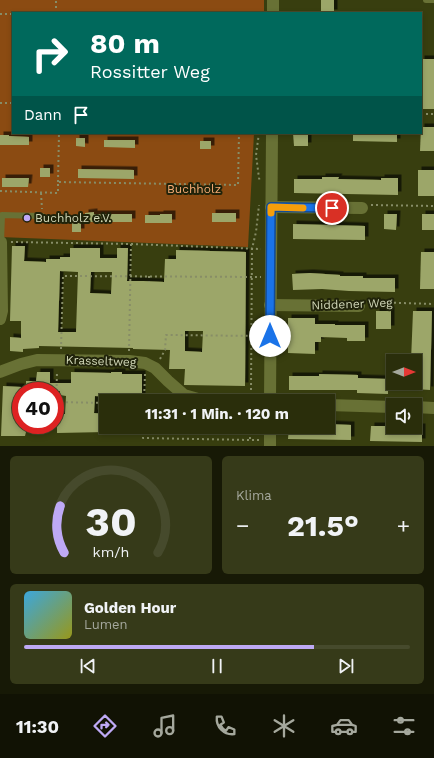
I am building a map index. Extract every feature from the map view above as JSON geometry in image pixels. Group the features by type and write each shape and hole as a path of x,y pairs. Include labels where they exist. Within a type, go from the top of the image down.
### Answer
{"street":[{"path":"273,0 273,12"},
{"path":"270,394 270,249 265,206 272,134"},
{"path":"265,206 362,208"},
{"path":"0,319 2,311 4,242"},
{"name":"Niddener Weg","path":"270,305 359,306"},
{"name":"Krasseltweg","path":"0,372 37,360 129,361 150,366"},
{"path":"150,366 183,394"},
{"path":"335,405 386,407"},
{"path":"422,407 434,408"}],"lane":[{"path":"426,0 434,0"},
{"path":"4,242 2,215 42,216"}],"path":[{"path":"56,0 56,12"},
{"path":"0,14 12,14"},
{"path":"0,103 12,103"},
{"path":"422,114 434,114"},
{"path":"0,191 58,193 59,134"},
{"path":"58,182 238,185 239,134"},
{"path":"42,193 42,216"},
{"path":"362,208 372,204 434,206"},
{"path":"250,394 252,249 265,206"},
{"path":"4,242 131,244 270,249"},
{"path":"129,361 131,244"},
{"path":"57,382 58,360 61,350 63,276 270,278"},
{"path":"149,276 149,282"},
{"name":"Niddener Weg","path":"359,306 370,302 434,304"},
{"path":"145,394 150,366 165,350 166,335 270,336"},
{"path":"64,402 99,403"},
{"path":"143,434 143,438 250,440 270,443"},
{"path":"250,434 250,440"}],"green space":[{"name":"Buchholz","path":"0,0 264,0 264,12 12,12 12,134 254,134 248,247 0,237"}],"building":[{"path":"321,0 334,0 334,12 321,12"},
{"path":"422,59 434,59 434,109 422,109"},
{"path":"422,127 434,127 434,151 420,151"},
{"path":"293,134 308,134 308,146 294,146"},
{"path":"353,134 397,134 397,142 353,141"},
{"path":"0,135 29,137 29,145 0,145"},
{"path":"76,138 85,138 85,147 76,146"},
{"path":"104,140 135,140 135,148 104,147"},
{"path":"200,141 211,141 211,149 200,149"},
{"path":"40,168 50,168 50,177 40,177"},
{"path":"78,169 134,170 134,179 78,178"},
{"path":"418,170 434,170 434,196 418,196"},
{"path":"322,177 381,180 381,178 398,178 398,195 294,193 294,179 322,179"},
{"path":"2,178 29,178 28,187 2,187"},
{"path":"94,212 94,214 132,214 132,222 85,222 85,213"},
{"path":"212,213 236,213 236,222 212,222"},
{"path":"172,214 172,223 145,223 145,215"},
{"path":"384,214 397,214 396,230 384,229"},
{"path":"422,214 434,214 434,230 422,230"},
{"path":"72,223 81,223 81,232 72,232"},
{"path":"293,224 365,226 365,240 293,239"},
{"path":"12,246 25,246 24,261 46,262 46,259 70,257 70,248 100,248 100,258 117,258 117,248 128,248 127,281 164,282 165,259 176,259 176,250 246,252 245,386 184,385 185,369 169,369 170,350 39,346 39,348 23,349 23,352 10,351 10,337 21,338 21,321 10,321","holes":["60,271 78,272 76,332 58,332","91,272 112,272 111,294 90,293","185,331 203,331 202,352 185,351"]},
{"path":"421,252 434,252 434,289 420,289"},
{"path":"310,273 340,276 363,276 363,278 395,278 395,292 322,289 293,290 292,274"},
{"path":"376,311 391,311 391,329 376,329"},
{"path":"413,311 432,311 430,390 422,389 422,354 411,354"},
{"path":"288,318 315,318 315,324 365,325 365,341 347,341 347,338 321,337 321,342 315,342 315,354 288,353"},
{"path":"37,372 50,372 50,382 26,382 36,381"},
{"path":"71,372 122,372 122,374 142,374 142,394 99,394 99,396 95,396 94,413 99,413 99,432 64,433 66,396 64,396 64,383 71,383"},
{"path":"319,374 358,375 358,378 386,379 386,390 388,390 388,394 357,393 357,390 289,390 289,376 319,376"},
{"path":"3,386 12,386 12,434 26,434 25,436 1,436"},
{"path":"335,424 351,425 351,440 288,439 288,434 335,434"},
{"path":"371,426 386,426 386,434 422,434 422,442 370,441"}],"slow traffic":[{"path":"271,213 271,207 303,208"}],"place":[{"name":"Buchholz e.V.","path":"27,218"}],"route":[{"path":"270,336 271,207 332,208"}]}
